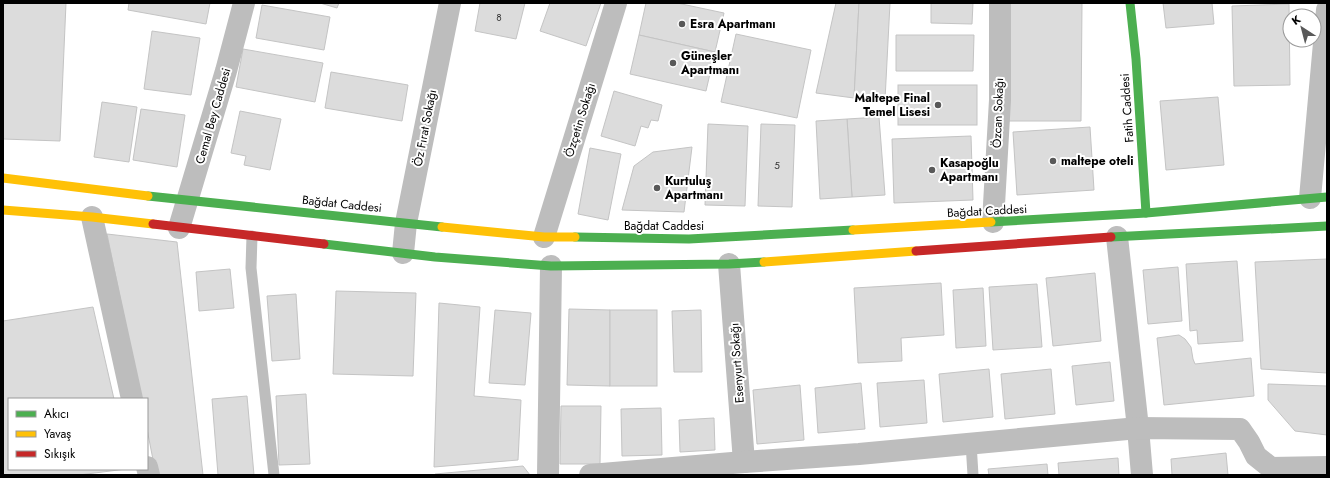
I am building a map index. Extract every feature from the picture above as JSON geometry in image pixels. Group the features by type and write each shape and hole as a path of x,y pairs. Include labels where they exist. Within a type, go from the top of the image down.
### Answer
{"main road":[{"name":"Fatih Caddesi","path":"1130,3 1136,59 1146,212"},
{"name":"Bağdat Caddesi","path":"3,178 188,201 544,237 688,239 1146,212 1319,197"},
{"path":"3,210 92,217 435,257 550,266 730,264 1117,237 1327,226"}],"street":[{"name":"Cemal Bey Caddesi","path":"179,228 244,3"},
{"name":"Öz Fırat Sokağı","path":"403,253 406,222 450,3"},
{"name":"Özçetin Sokağı","path":"544,237 616,3"},
{"name":"Özcan Sokağı","path":"993,222 1000,100 1000,3"},
{"path":"1319,197 1327,10"},
{"path":"92,217 132,398"},
{"path":"1117,237 1142,475"},
{"name":"Esenyurt Sokağı","path":"730,264 744,462"},
{"path":"548,475 550,266"},
{"path":"590,475 859,454 1138,428 1240,429 1256,456 1271,468 1327,467"}],"lane":[{"path":"252,236 251,268 274,475"},
{"path":"971,443 973,475"}],"building":[{"path":"3,3 66,3 60,141 3,139"},
{"path":"129,3 210,3 206,24 128,10"},
{"path":"320,3 339,3 337,8"},
{"path":"480,3 525,3 516,39 475,31"},
{"path":"550,3 601,3 586,46 540,31"},
{"name":"Esra Apartmanı","path":"646,3 677,3 724,13 715,52 639,35"},
{"path":"836,3 859,3 854,98 816,93"},
{"path":"859,3 890,3 885,100 854,98"},
{"path":"931,3 973,3 972,24 931,23"},
{"path":"1010,3 1082,3 1081,121 1009,121"},
{"path":"1163,3 1212,3 1214,24 1166,28"},
{"path":"1289,4 1289,8 1282,8 1282,48 1290,48 1290,85 1234,86 1232,6"},
{"path":"262,5 330,17 324,50 256,38"},
{"path":"152,31 200,38 191,95 144,89"},
{"path":"736,34 811,50 797,118 721,102"},
{"name":"Güneşler Apartmanı","path":"639,35 715,52 706,91 630,74"},
{"path":"896,35 974,35 973,71 896,71"},
{"path":"243,49 323,63 315,102 236,87"},
{"path":"331,72 408,85 402,121 325,108"},
{"name":"Maltepe Final Temel Lisesi","path":"898,85 977,85 977,125 898,125"},
{"path":"614,91 662,105 658,121 651,120 648,128 641,126 635,146 601,136"},
{"path":"1218,97 1224,165 1166,170 1160,101"},
{"path":"102,102 137,107 129,162 94,157"},
{"path":"141,109 185,115 177,167 133,160"},
{"path":"240,111 281,119 270,170 244,165 246,156 231,153"},
{"path":"879,117 885,195 852,197 847,119"},
{"path":"847,119 852,197 820,199 816,121"},
{"path":"708,124 748,126 745,206 705,205"},
{"path":"761,124 795,125 792,207 758,206"},
{"name":"maltepe oteli","path":"1090,127 1094,190 1017,195 1013,132"},
{"name":"Kasapoğlu Apartmanı","path":"971,136 973,200 894,203 892,139"},
{"name":"Kurtuluş Apartmanı","path":"692,147 684,212 622,210 634,166 653,152"},
{"path":"590,148 621,154 608,220 578,214"},
{"path":"107,234 177,242 203,475 156,475 148,434 148,398 141,398"},
{"path":"1327,259 1327,373 1261,369 1255,262"},
{"path":"1237,261 1243,341 1198,344 1197,330 1190,331 1186,264"},
{"path":"1178,267 1182,321 1148,324 1143,270"},
{"path":"230,269 234,308 199,311 196,272"},
{"path":"1095,273 1101,341 1053,346 1046,278"},
{"path":"941,283 944,335 901,338 902,361 858,363 854,288"},
{"path":"1037,284 1042,347 993,350 989,287"},
{"path":"983,288 986,346 956,348 953,290"},
{"path":"336,291 416,293 413,376 333,374"},
{"path":"296,294 300,359 272,361 267,296"},
{"path":"439,303 480,307 474,396 521,400 518,460 434,467"},
{"path":"93,307 114,398 8,398 8,470 118,470 79,475 3,475 3,321"},
{"path":"569,309 610,310 610,386 567,385"},
{"path":"495,310 531,313 525,385 489,383"},
{"path":"610,310 657,310 657,386 610,386"},
{"path":"701,310 702,372 674,372 672,311"},
{"path":"1179,335 1185,339 1191,347 1195,364 1251,358 1254,396 1164,405 1157,338"},
{"path":"1110,362 1114,401 1076,405 1072,366"},
{"path":"989,369 993,417 943,422 939,374"},
{"path":"1051,369 1055,414 1005,419 1001,374"},
{"path":"924,380 927,423 880,427 877,383"},
{"path":"861,383 865,429 818,433 815,388"},
{"path":"1268,384 1327,386 1327,435 1295,431 1268,400"},
{"path":"800,385 804,440 757,444 753,390"},
{"path":"306,394 310,464 279,465 276,396"},
{"path":"247,396 254,475 218,475 212,399"},
{"path":"561,406 601,406 600,464 560,464"},
{"path":"661,408 662,455 622,456 621,409"},
{"path":"714,418 715,450 680,452 679,420"},
{"path":"1226,453 1228,475 1172,475 1171,459"},
{"path":"1118,458 1119,475 1059,475 1058,463"},
{"path":"1047,464 1048,475 989,475 988,469"},
{"path":"523,466 530,475 435,475 435,474"}],"traffic: fast":[{"path":"1130,3 1136,59 1146,213"},
{"path":"148,196 442,227"},
{"path":"991,222 1146,213 1327,197"},
{"path":"1111,237 1327,226"},
{"path":"575,237 689,239 853,230"},
{"path":"324,244 435,257 551,266 729,264 764,262"}],"traffic: slow":[{"path":"3,178 148,196"},
{"path":"3,210 92,217 153,224"},
{"path":"853,230 991,222"},
{"path":"442,227 544,237 575,237"},
{"path":"764,262 916,251"}],"traffic: jam":[{"path":"153,224 324,244"},
{"path":"916,251 1111,237"}],"place":[{"name":"Esra Apartmanı","path":"682,24"},
{"name":"Güneşler Apartmanı","path":"673,63"},
{"name":"Maltepe Final Temel Lisesi","path":"938,105"},
{"name":"maltepe oteli","path":"1053,161"},
{"name":"Kasapoğlu Apartmanı","path":"932,170"},
{"name":"Kurtuluş Apartmanı","path":"657,188"}]}
